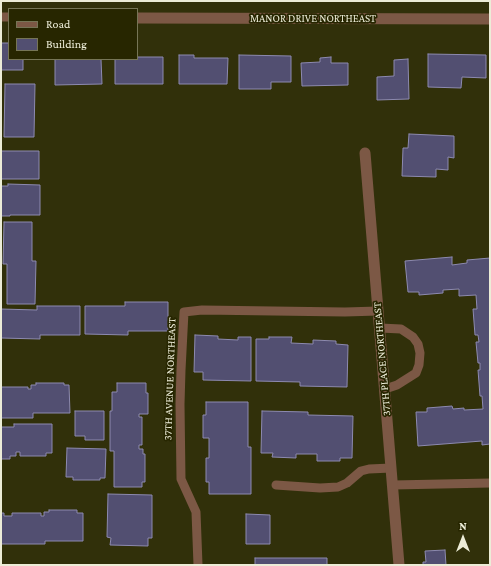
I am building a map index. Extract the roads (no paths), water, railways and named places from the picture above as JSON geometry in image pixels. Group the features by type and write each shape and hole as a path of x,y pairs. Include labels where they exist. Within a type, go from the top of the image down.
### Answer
{"street":[{"name":"MANOR DRIVE NORTHEAST","path":"138,18 490,19"},
{"name":"37TH PLACE NORTHEAST","path":"365,154 399,565"}],"lane":[{"name":"37TH AVENUE NORTHEAST","path":"198,565 196,512 181,479 180,377 184,312 202,310 378,311"},
{"path":"380,328 401,329 416,340 420,353 419,365 416,373 397,386 385,389"},
{"path":"276,484 320,488 338,487 347,483 361,472 369,469 391,468"},
{"path":"392,485 490,483"}]}
